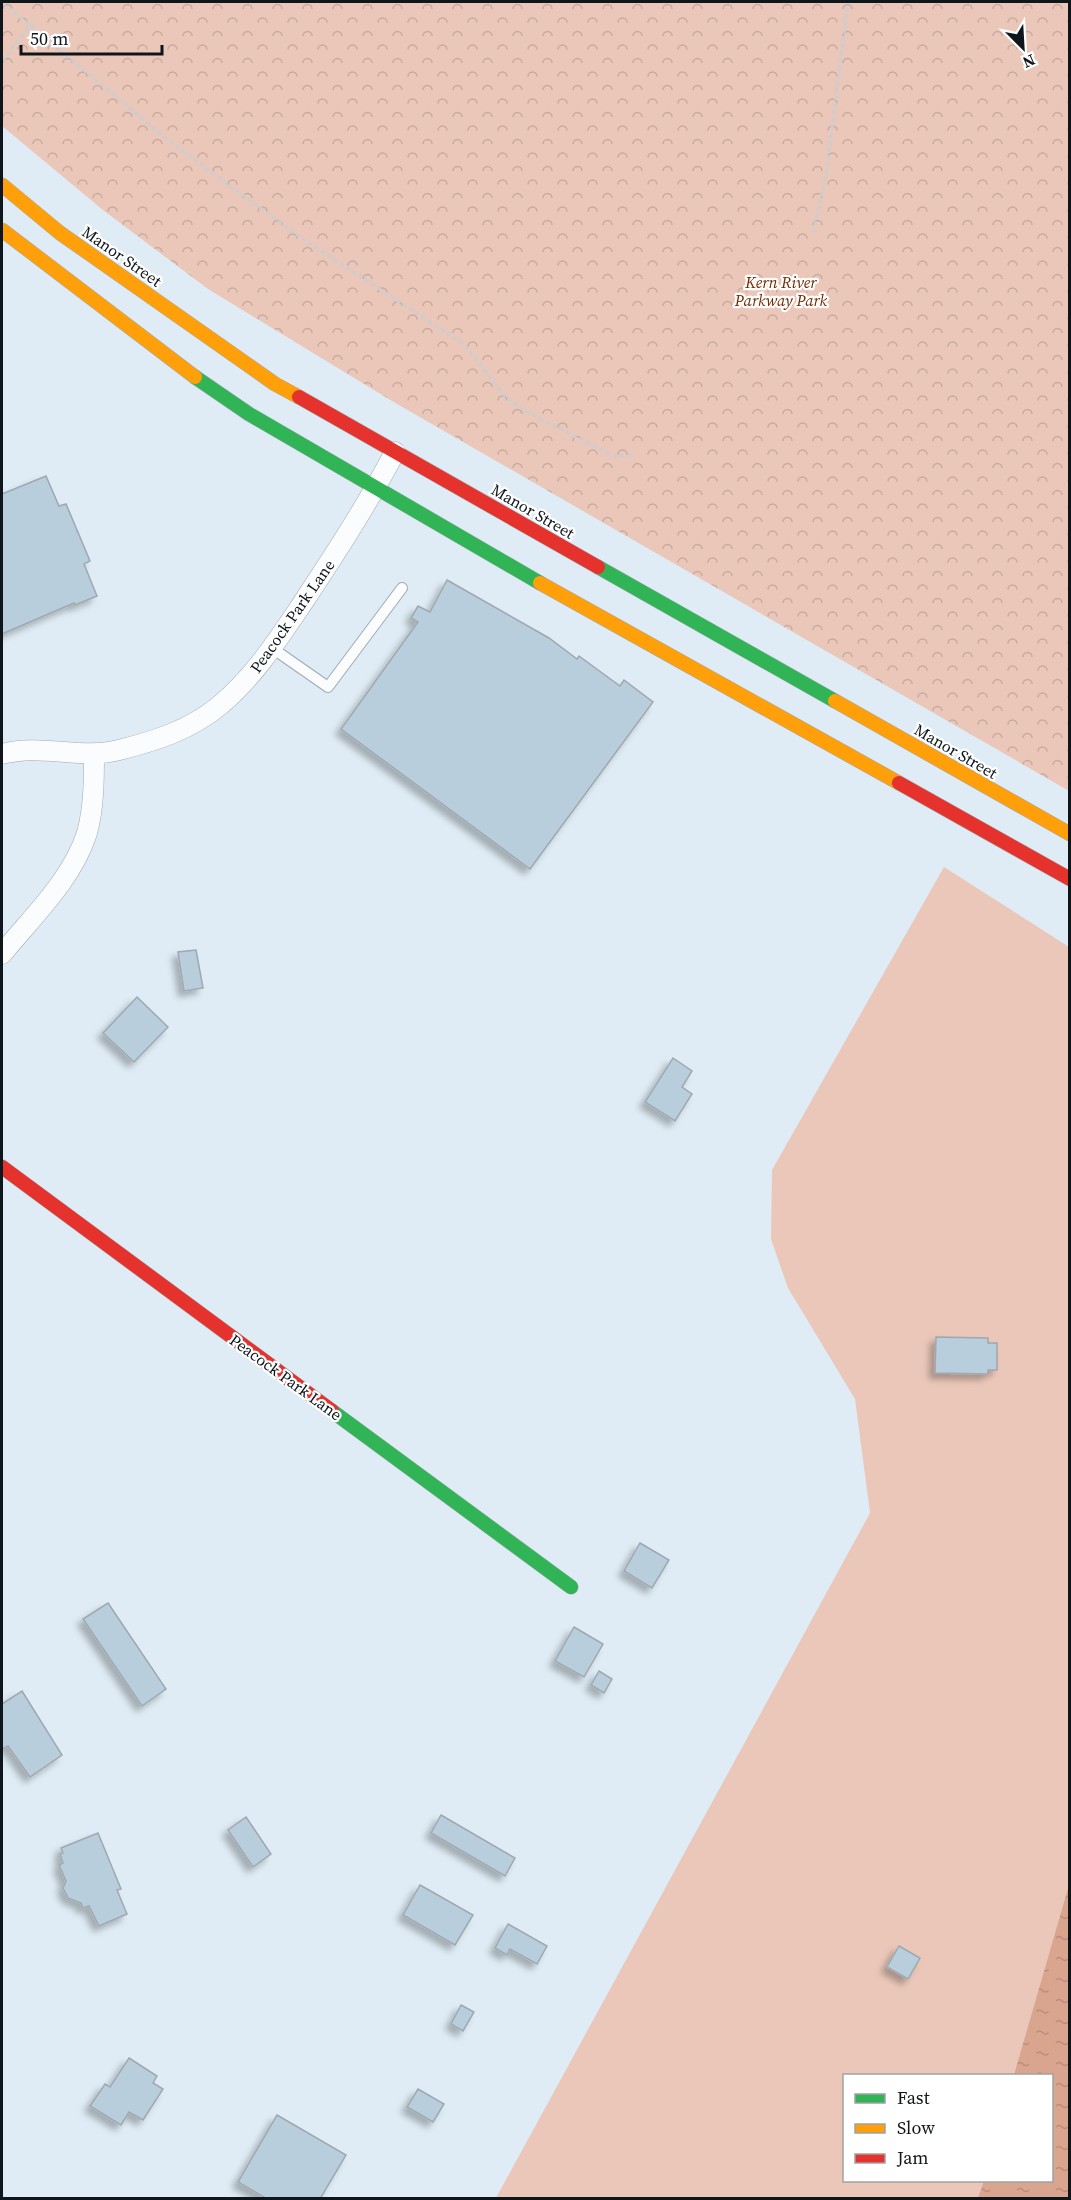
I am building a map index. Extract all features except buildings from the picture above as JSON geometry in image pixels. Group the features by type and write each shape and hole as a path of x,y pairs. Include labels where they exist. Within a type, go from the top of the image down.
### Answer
{"main road":[{"name":"Manor Street","path":"2,185 60,232 275,384 1070,834"},
{"path":"2,230 166,357 249,414 503,562 1070,879"},
{"name":"Peacock Park Lane","path":"2,1167 571,1587"}],"street":[{"name":"Peacock Park Lane","path":"2,754 35,749 94,754 116,751 169,736 195,722 243,685 272,648 355,526 395,452"},
{"path":"2,954 62,881 76,857 87,832 93,802 94,754"}],"lane":[{"path":"272,648 328,687 402,588"}],"path":[{"path":"2,2 168,140 300,237 465,345 503,394 520,408 615,457 633,454"},
{"path":"813,233 826,175 848,2"},
{"path":"2,61 31,25"}],"green space":[{"name":"Kern River Parkway Park","path":"2,2 1069,2 1069,791 392,401 208,289 103,210 2,126"},
{"path":"944,867 1069,947 1069,2198 496,2198 870,1513 855,1399 788,1288 771,1239 772,1170"}],"water":[{"path":"1069,1885 1069,2198 978,2198 984,2182 1053,2182 1053,2074 1014,2074"}],"traffic: fast":[{"path":"195,377 249,414 540,583"},
{"path":"598,567 835,701"},
{"path":"332,1411 571,1587"}],"traffic: slow":[{"path":"2,185 60,233 275,384 299,397"},
{"path":"2,230 195,377"},
{"path":"540,583 899,783"},
{"path":"835,701 1070,834"}],"traffic: jam":[{"path":"299,397 598,567"},
{"path":"899,783 1070,879"},
{"path":"2,1167 332,1411"}]}
